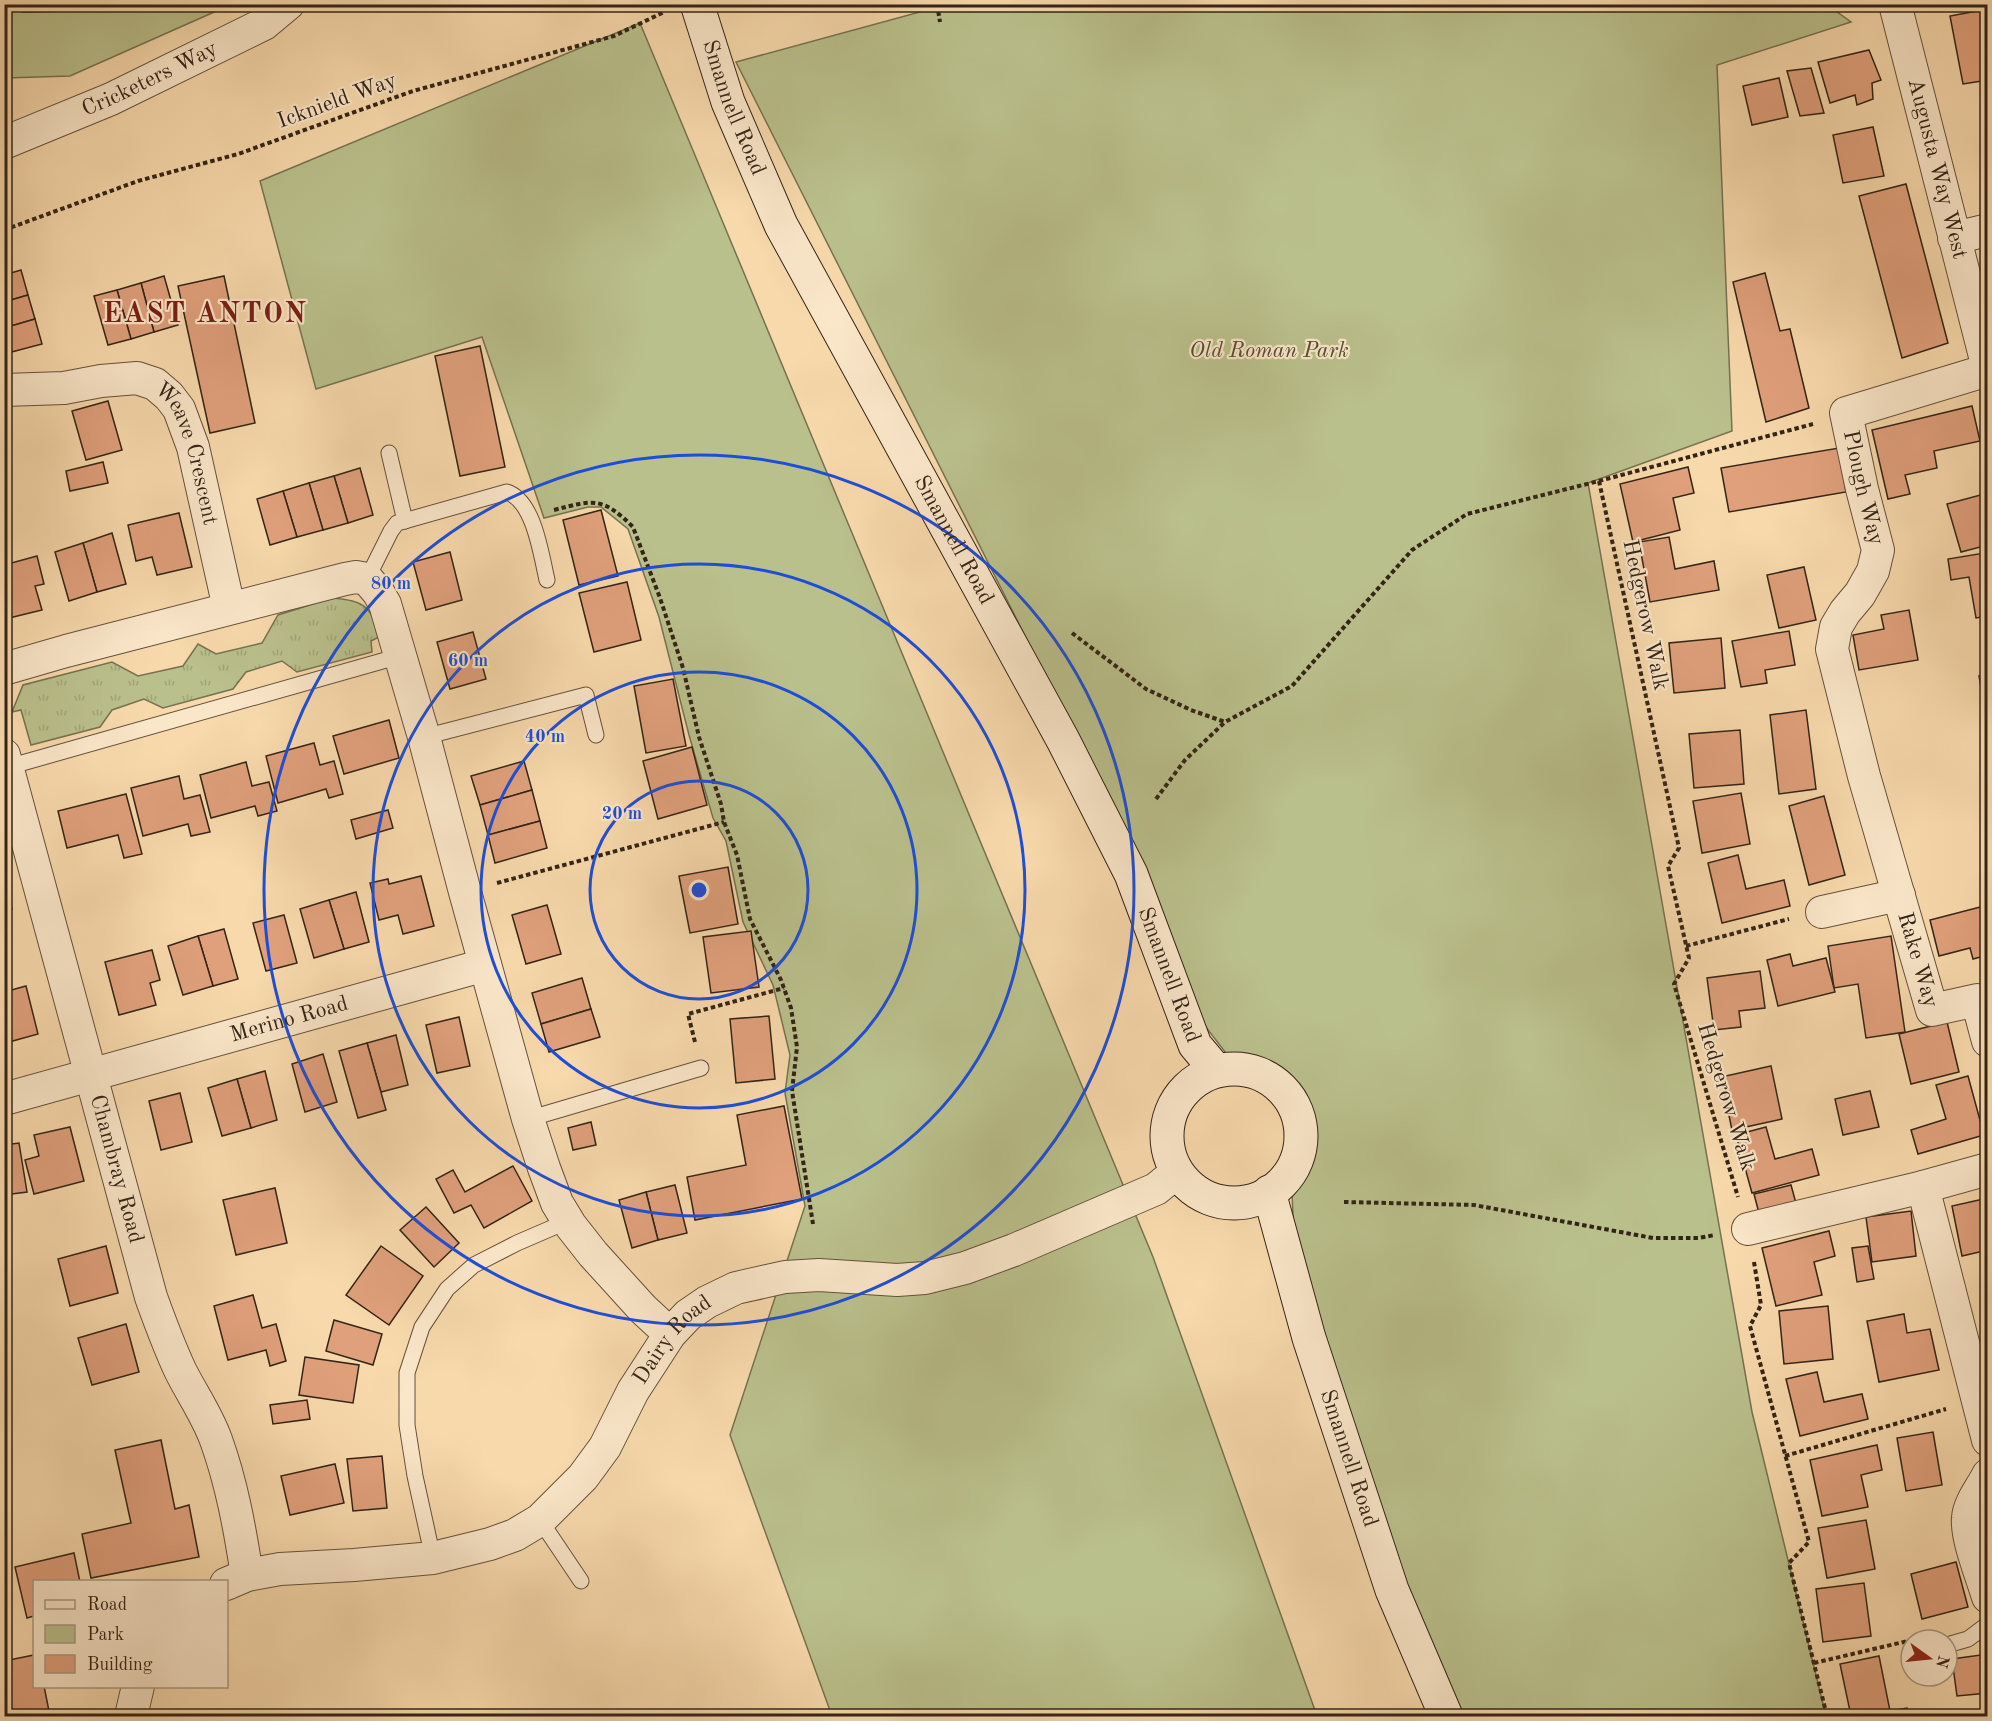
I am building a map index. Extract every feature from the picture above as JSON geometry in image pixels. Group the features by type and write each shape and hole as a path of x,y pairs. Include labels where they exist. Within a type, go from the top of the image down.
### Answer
{"street":[{"name":"Cricketers Way","path":"4,143 111,99 264,24 288,4"},
{"name":"Augusta Way West","path":"1894,4 1988,369"},
{"name":"Smannell Road","path":"684,7 729,102 781,225 1063,740 1131,874 1195,1045 1216,1070"},
{"path":"1954,238 1988,230"},
{"name":"Plough Way","path":"1865,776 1832,649 1836,627 1865,586 1873,570 1878,550 1862,489 1837,417 1988,369"},
{"name":"Weave Crescent","path":"4,390 64,388 101,381 137,378 155,384 169,396 179,409 193,447 230,608"},
{"path":"4,669 345,579 356,577 367,579 385,604 424,737 528,1119 557,1203 593,1254 643,1309 670,1334"},
{"name":"Chambray Road","path":"6,761 151,1297 181,1371 216,1439 228,1476 239,1524 237,1580"},
{"name":"Rake Way","path":"1865,776 1932,1010 1977,1000 1988,1041"},
{"name":"Rake Way","path":"1807,915 1899,895"},
{"name":"Merino Road","path":"4,1099 485,965"},
{"path":"1234,1069 1262,1074 1281,1088 1296,1109 1302,1132 1299,1155 1294,1167 1280,1186 1257,1200 1234,1204 1216,1202 1195,1192 1177,1172 1168,1150 1167,1127 1175,1104 1190,1085 1216,1070 1234,1069"},
{"path":"1748,1229 1988,1169"},
{"name":"Dairy Road","path":"237,1580 280,1569 434,1558 490,1545 516,1535 540,1520 583,1477 605,1447 633,1391 670,1334 688,1315 707,1302 736,1288 785,1277 819,1275 897,1280 925,1278 965,1268 1014,1250 1156,1189 1177,1172"},
{"path":"1923,1187 1988,1440"},
{"name":"Smannell Road","path":"1269,1192 1309,1338 1392,1590 1446,1716"},
{"path":"1988,1475 1972,1502 1968,1518 1969,1533 1988,1597"},
{"path":"131,1716 138,1688"}],"lane":[{"path":"389,453 405,521"},
{"path":"367,579 390,531 398,523 507,492 513,494 524,504 535,531 547,580"},
{"path":"6,761 400,656"},
{"path":"424,737 586,695 596,735"},
{"path":"528,1119 701,1068"},
{"path":"434,1558 406,1425 407,1372 422,1327 447,1289 474,1265 568,1221"},
{"path":"540,1520 581,1581"},
{"path":"1959,1642 1968,1639 1988,1624"}],"path":[{"path":"938,4 940,22"},
{"name":"Icknield Way","path":"4,230 138,182 238,154 413,91 614,36 684,7"},
{"path":"1156,799 1185,760 1225,722 1292,686 1412,550 1467,514 1837,417"},
{"name":"Hedgerow Walk","path":"1599,481 1680,848 1668,866 1689,958 1674,984 1748,1229 1761,1305 1750,1326 1809,1542 1789,1563 1827,1716"},
{"path":"529,516 592,502 616,512 633,527 683,668 699,737 721,804 724,822 737,855 750,919 784,988 791,1008 796,1047 792,1091 813,1224"},
{"path":"1072,633 1146,689 1191,711 1225,722"},
{"path":"465,892 724,822"},
{"path":"1686,946 1807,915"},
{"path":"701,1068 688,1014 784,988"},
{"path":"1344,1202 1474,1205 1653,1238 1698,1238 1748,1229"},
{"path":"1785,1456 1977,1400"},
{"path":"1814,1663 1899,1643"}],"green space":[{"path":"68,4 230,5 70,76 5,78 4,5 68,11"},
{"name":"Old Roman Park","path":"949,4 1826,4 1851,22 1717,65 1732,431 1588,483 1752,1412 1826,1716 1454,1716 1392,1577 1295,1258 1291,1172 1295,1145 1292,1116 1280,1090 1229,1057 1205,1026 1146,876 736,62"},
{"path":"640,23 1153,1257 1317,1716 832,1716 730,1435 805,1206 785,1093 790,1055 773,985 743,922 726,841 713,818 659,617 628,529 601,507 588,507 544,518 482,337 316,389 260,181"},
{"path":"332,598 359,603 369,612 381,636 371,641 372,652 297,672 282,661 246,672 233,689 163,708 144,699 112,710 100,727 31,745 21,710 12,712 23,685 112,662 138,676 183,666 198,644 216,654 262,643 278,615"}],"building":[{"path":"23,4 68,4 68,11 23,12"},
{"path":"1988,9 1988,39 1984,40 1988,57 1988,80 1963,84 1950,16"},
{"path":"1869,50 1881,80 1872,83 1873,99 1857,105 1855,95 1830,103 1818,62"},
{"path":"1811,68 1824,113 1800,116 1787,71"},
{"path":"1779,78 1788,117 1752,125 1743,86"},
{"path":"1873,127 1884,176 1843,183 1833,135"},
{"path":"1906,184 1948,343 1902,358 1859,196"},
{"path":"21,270 28,295 4,302 4,275"},
{"path":"1765,273 1780,331 1790,329 1809,408 1766,422 1733,282"},
{"path":"164,276 178,325 154,332 141,283"},
{"path":"224,276 255,423 210,433 178,286"},
{"path":"141,283 154,332 131,339 117,290"},
{"path":"117,290 131,339 108,345 94,296"},
{"path":"28,295 35,319 4,328 4,302"},
{"path":"35,319 42,344 4,354 4,328"},
{"path":"480,346 505,467 460,476 435,356"},
{"path":"108,401 122,450 86,460 72,411"},
{"path":"1972,406 1980,441 1934,451 1937,468 1905,475 1910,494 1888,499 1872,430"},
{"path":"1839,448 1846,492 1729,512 1721,468"},
{"path":"103,462 108,483 70,491 66,471"},
{"path":"1688,467 1694,493 1673,498 1680,530 1633,542 1620,484"},
{"path":"360,468 373,515 348,523 334,476"},
{"path":"334,476 348,523 323,530 309,483"},
{"path":"309,483 323,530 297,537 283,491"},
{"path":"283,491 297,537 270,545 257,499"},
{"path":"1988,493 1988,545 1961,552 1947,504"},
{"path":"601,510 618,576 579,585 563,520"},
{"path":"179,513 192,567 157,575 152,557 136,561 128,525"},
{"path":"112,533 126,584 97,592 83,543"},
{"path":"1669,537 1675,569 1714,561 1719,590 1650,602 1639,542"},
{"path":"83,543 97,592 69,601 55,552"},
{"path":"450,552 462,600 426,610 413,562"},
{"path":"1984,553 1985,565 1988,564 1988,616 1976,618 1969,577 1951,580 1948,559"},
{"path":"37,556 44,584 35,586 42,610 5,619 4,565"},
{"path":"1804,567 1816,620 1779,628 1767,575"},
{"path":"627,582 641,640 594,652 579,593"},
{"path":"1909,610 1918,660 1859,670 1853,635 1884,629 1881,615"},
{"path":"1988,623 1988,661 1981,624"},
{"path":"1789,631 1795,665 1765,670 1767,683 1741,687 1732,641"},
{"path":"473,632 486,679 450,689 437,642"},
{"path":"1721,638 1725,688 1674,693 1669,643"},
{"path":"1988,675 1988,722 1987,722 1979,676"},
{"path":"673,679 686,746 646,753 634,686"},
{"path":"1806,710 1816,789 1779,794 1770,715"},
{"path":"389,720 399,758 344,774 333,736"},
{"path":"1740,730 1744,784 1694,788 1689,734"},
{"path":"314,743 320,765 334,761 343,794 329,798 326,789 278,803 266,756"},
{"path":"692,747 707,805 658,819 643,761"},
{"path":"524,761 532,790 480,805 471,776"},
{"path":"246,762 252,786 269,782 277,811 258,816 255,806 211,818 200,775"},
{"path":"179,776 184,799 200,795 210,832 191,836 188,824 143,836 131,788"},
{"path":"532,790 540,821 488,835 480,805"},
{"path":"1741,793 1750,844 1702,853 1693,801"},
{"path":"126,794 142,854 124,858 118,835 67,848 58,811"},
{"path":"1824,796 1845,875 1809,885 1789,806"},
{"path":"388,810 393,828 356,839 351,820"},
{"path":"540,821 547,848 495,863 488,835"},
{"path":"1738,855 1746,889 1784,880 1790,906 1722,923 1708,863"},
{"path":"728,867 738,924 690,933 679,876"},
{"path":"421,876 434,926 403,934 398,915 379,920 370,883 388,879 389,884"},
{"path":"4,884 12,909 4,911"},
{"path":"356,892 369,942 344,949 329,900"},
{"path":"329,900 344,949 314,958 300,909"},
{"path":"547,905 561,954 526,964 512,915"},
{"path":"1988,905 1988,955 1973,959 1970,948 1939,956 1930,920"},
{"path":"284,915 297,963 266,971 253,923"},
{"path":"224,929 238,979 213,986 198,936"},
{"path":"751,931 759,987 711,993 703,937"},
{"path":"198,936 213,986 183,995 168,946"},
{"path":"1891,936 1905,1032 1866,1038 1858,984 1834,988 1828,946"},
{"path":"152,950 160,980 150,983 156,1005 119,1015 105,962"},
{"path":"1790,954 1793,966 1826,958 1835,992 1778,1006 1767,960"},
{"path":"1760,971 1765,1008 1739,1011 1741,1027 1714,1030 1707,978"},
{"path":"582,978 591,1009 541,1024 532,993"},
{"path":"26,986 38,1034 9,1042 4,1025 4,992"},
{"path":"591,1009 600,1037 549,1052 541,1024"},
{"path":"769,1016 775,1079 736,1083 730,1019"},
{"path":"459,1017 470,1066 437,1073 426,1025"},
{"path":"1947,1022 1959,1072 1911,1084 1899,1034"},
{"path":"396,1035 408,1085 381,1092 367,1043"},
{"path":"367,1043 386,1110 358,1118 339,1051"},
{"path":"323,1054 337,1102 305,1112 292,1064"},
{"path":"1771,1066 1782,1119 1732,1130 1721,1077"},
{"path":"265,1071 277,1120 251,1128 237,1079"},
{"path":"1968,1076 1984,1135 1918,1154 1911,1130 1946,1119 1936,1085"},
{"path":"237,1079 251,1128 222,1136 208,1088"},
{"path":"1870,1091 1879,1127 1843,1135 1835,1099"},
{"path":"180,1093 192,1142 161,1150 149,1101"},
{"path":"784,1106 802,1199 695,1220 687,1177 746,1165 737,1115"},
{"path":"591,1122 596,1145 573,1150 568,1128"},
{"path":"70,1127 84,1181 34,1194 25,1160 39,1156 34,1135"},
{"path":"1766,1127 1775,1159 1812,1149 1819,1175 1752,1193 1736,1135"},
{"path":"19,1143 27,1192 4,1195 4,1145"},
{"path":"513,1166 532,1201 484,1228 471,1205 454,1213 436,1179 453,1170 465,1192"},
{"path":"675,1185 687,1233 658,1240 646,1192"},
{"path":"1791,1185 1797,1207 1760,1217 1754,1194"},
{"path":"275,1188 287,1243 236,1255 223,1200"},
{"path":"646,1192 658,1240 632,1248 619,1200"},
{"path":"1988,1198 1988,1250 1962,1256 1952,1206"},
{"path":"426,1207 459,1243 434,1267 400,1230"},
{"path":"1911,1211 1916,1256 1872,1262 1866,1217"},
{"path":"1829,1231 1835,1256 1814,1262 1822,1295 1776,1306 1762,1248"},
{"path":"106,1246 118,1293 70,1306 58,1259"},
{"path":"381,1246 423,1276 389,1325 346,1295"},
{"path":"1868,1246 1874,1279 1857,1282 1852,1248"},
{"path":"253,1295 262,1328 276,1324 286,1361 270,1366 266,1350 228,1360 214,1306"},
{"path":"1828,1306 1833,1359 1784,1364 1779,1311"},
{"path":"1904,1314 1907,1333 1930,1329 1939,1370 1879,1382 1867,1321"},
{"path":"334,1320 382,1334 373,1365 326,1351"},
{"path":"126,1324 139,1372 92,1385 78,1338"},
{"path":"305,1357 359,1365 353,1403 299,1395"},
{"path":"1817,1372 1824,1402 1862,1394 1868,1419 1800,1436 1786,1379"},
{"path":"307,1400 310,1419 273,1424 270,1405"},
{"path":"1933,1432 1942,1485 1906,1491 1897,1438"},
{"path":"161,1440 175,1509 189,1505 199,1557 91,1578 82,1534 131,1523 115,1450"},
{"path":"1877,1445 1882,1470 1861,1475 1868,1507 1822,1516 1810,1460"},
{"path":"382,1456 387,1508 353,1511 347,1459"},
{"path":"335,1464 344,1503 290,1515 281,1476"},
{"path":"1866,1520 1875,1569 1827,1578 1818,1528"},
{"path":"74,1553 80,1580 33,1580 33,1616 27,1618 15,1567"},
{"path":"1956,1562 1968,1607 1922,1619 1911,1574"},
{"path":"1864,1583 1871,1636 1823,1642 1816,1589"},
{"path":"1988,1654 1988,1693 1957,1696 1959,1658"},
{"path":"33,1655 33,1688 44,1688 50,1716 4,1716 4,1661"},
{"path":"1879,1656 1890,1711 1907,1708 1909,1716 1851,1716 1840,1664"}],"district":[{"name":"EAST ANTON","path":"205,315"}]}
